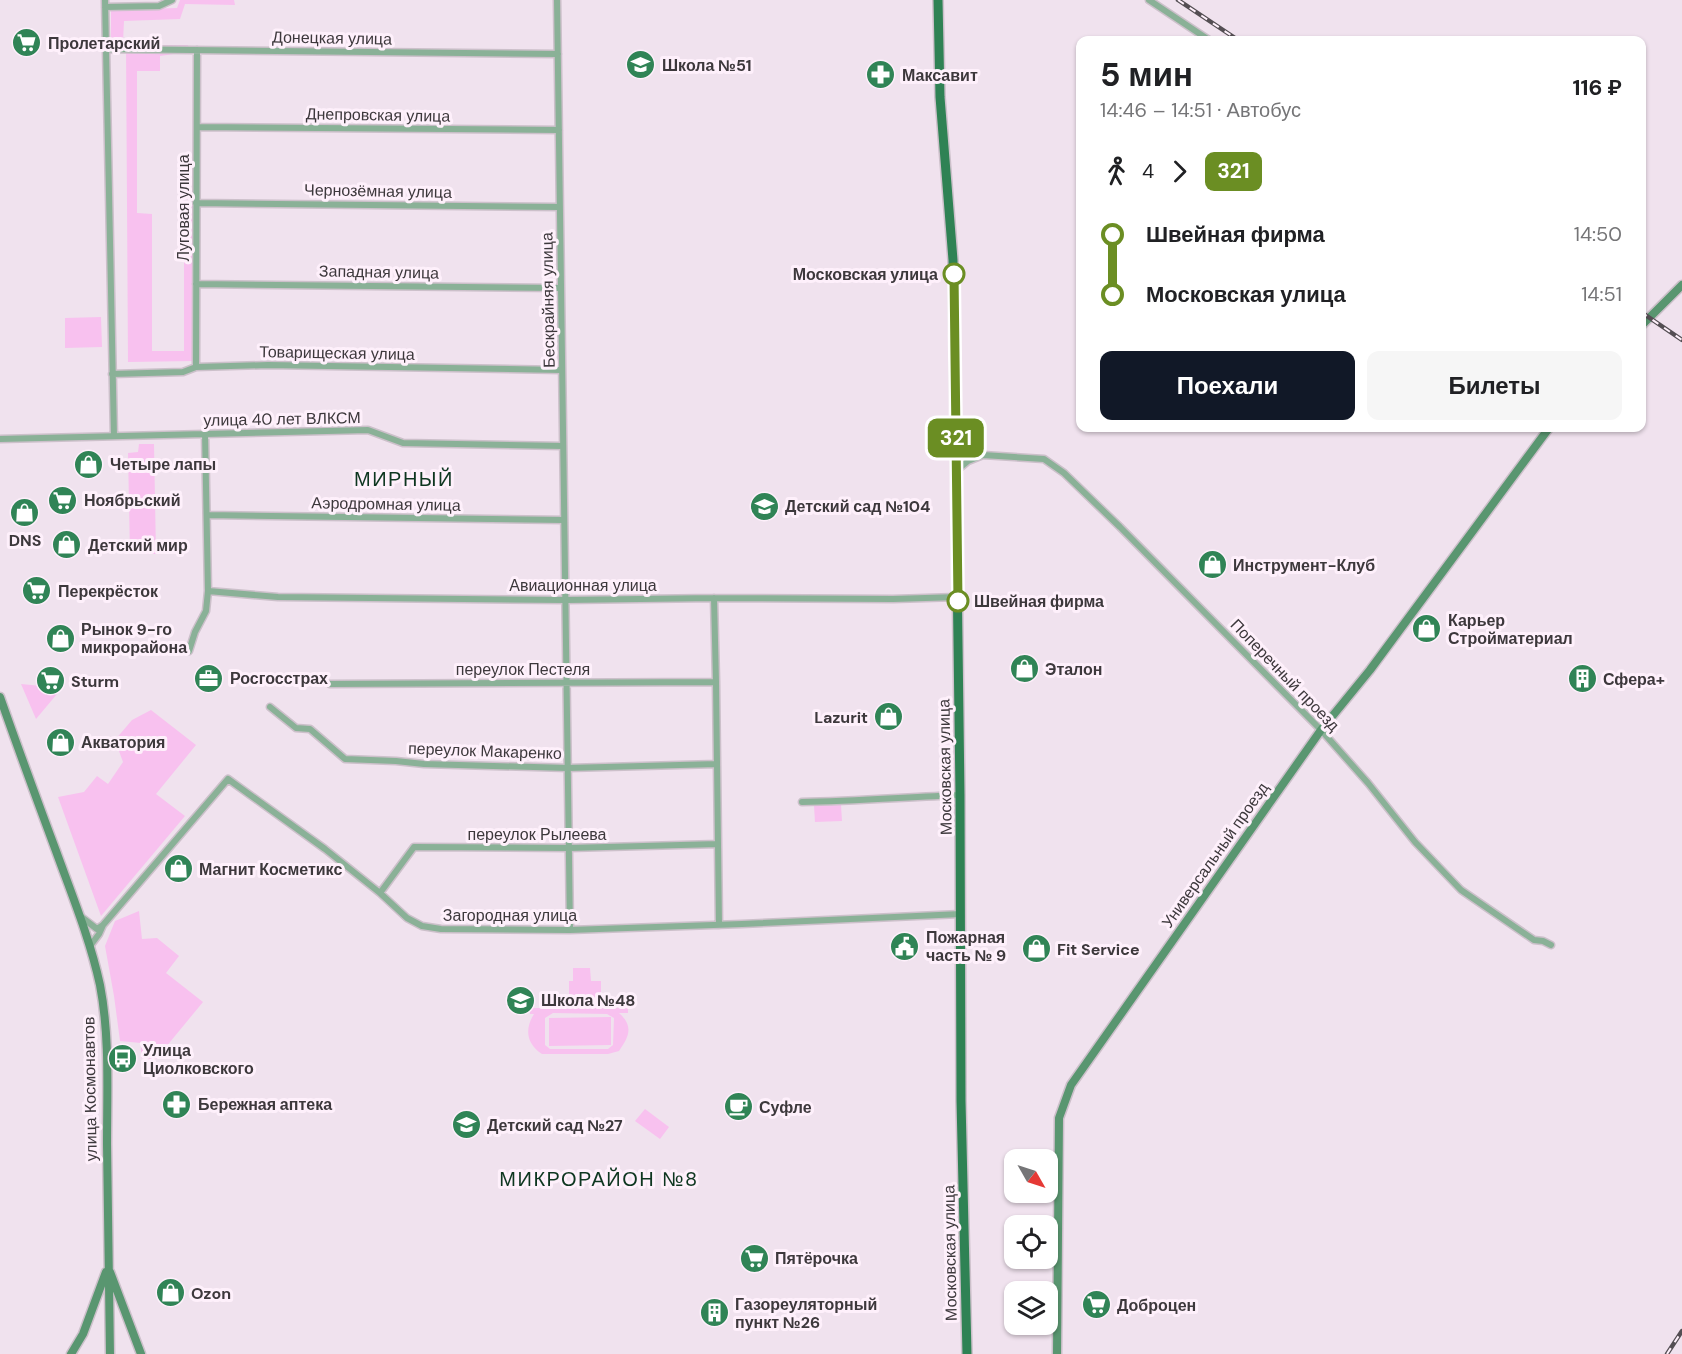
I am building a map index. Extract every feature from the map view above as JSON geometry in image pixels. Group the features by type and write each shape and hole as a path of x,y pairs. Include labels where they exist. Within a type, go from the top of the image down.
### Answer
{"main road":[{"name":"Московская улица","path":"938,0 940,97 953,260 960,795 961,1101 967,1354"}],"street":[{"path":"114,436 105,3 159,6 172,0"},
{"name":"Бескрайняя улица","path":"557,0 570,930"},
{"path":"1149,0 1203,36"},
{"name":"Донецкая улица","path":"106,49 558,54"},
{"name":"Луговая улица","path":"196,367 197,50"},
{"name":"Днепровская улица","path":"197,126 559,130"},
{"name":"Чернозёмная улица","path":"196,203 560,207"},
{"name":"Западная улица","path":"196,284 561,288"},
{"path":"1646,321 1682,285"},
{"name":"Товарищеская улица","path":"112,374 183,372 196,367 268,365 562,370"},
{"name":"улица 40 лет ВЛКСМ","path":"0,439 368,430 403,442 563,446"},
{"name":"Универсальный проезд","path":"1057,1354 1059,1118 1071,1085 1322,730 1370,670 1546,432"},
{"path":"189,651 195,632 206,611 208,591 204,433"},
{"name":"Поперечный проезд","path":"956,436 969,451 983,455 1044,459 1064,473 1322,730 1415,842 1461,891 1534,940 1543,940 1551,945"},
{"path":"956,471 968,461 983,455"},
{"name":"Аэродромная улица","path":"207,515 564,520"},
{"name":"Авиационная улица","path":"208,591 279,597 566,600 958,597"},
{"path":"714,598 719,925"},
{"name":"переулок Пестеля","path":"330,684 716,682"},
{"name":"улица Космонавтов","path":"0,697 90,946 103,1007 107,1059 110,1354"},
{"name":"переулок Макаренко","path":"270,707 296,728 310,729 345,759 424,764 568,768 717,764"},
{"name":"Загородная улица","path":"90,946 103,925 228,779 325,849 407,918 422,926 441,929 570,930 961,914"},
{"path":"802,802 960,795"},
{"name":"переулок Рылеева","path":"380,893 414,847 569,848 718,844"},
{"path":"80,916 97,929 103,925"},
{"path":"71,1354 83,1334 108,1266"},
{"path":"108,1266 141,1354"}],"shaded area":[{"path":"180,0 234,0 235,5 185,4 180,19 124,21 123,42 111,42 111,10 177,8"},
{"path":"126,45 188,45 188,52 160,56 160,71 137,71 137,213 152,214 152,351 184,351 184,205 193,205 194,361 128,362"},
{"path":"101,317 102,347 65,348 65,318"},
{"path":"139,444 154,444 156,554 130,554 128,453 138,452"},
{"path":"21,684 52,687 57,694 36,719"},
{"path":"151,710 196,745 156,794 185,816 101,916 58,797 84,792 97,776 108,784 123,762 115,740 132,720"},
{"path":"841,805 842,821 815,822 814,806"},
{"path":"139,911 142,939 157,938 179,956 166,973 203,1002 156,1059 141,1058 141,1043 120,1041 105,946 115,921"},
{"path":"573,968 590,968 591,981 601,981 601,1003 569,1003 569,981 573,981"},
{"path":"530,1008 628,1008 628,1013 619,1013 627,1022 628,1032 619,1051 608,1054 542,1054 530,1041 528,1031 534,1014 530,1014","holes":["553,1013 607,1014 614,1018 613,1045 608,1049 550,1049 545,1045 545,1018"]},
{"path":"611,1017 611,1045 549,1046 549,1018"},
{"path":"645,1109 669,1127 660,1139 635,1121"}],"railway":[{"path":"1178,0 1232,36"},
{"path":"1646,315 1682,340"},
{"path":"1667,1354 1682,1331"}],"bus line":[{"name":"321","path":"954,274 958,601"}],"place":[{"name":"Пролетарский","path":"27,43"},
{"name":"Школа №51","path":"641,65"},
{"name":"Максавит","path":"881,75"},
{"name":"Московская улица","path":"954,274"},
{"name":"Четыре лапы","path":"89,464"},
{"name":"Ноябрьский","path":"63,500"},
{"name":"Детский сад №104","path":"764,506"},
{"name":"DNS","path":"25,512"},
{"name":"Детский мир","path":"67,545"},
{"name":"Инструмент-Клуб","path":"1212,565"},
{"name":"Перекрёсток","path":"37,591"},
{"name":"Швейная фирма","path":"958,601"},
{"name":"Карьер Стройматериал","path":"1427,629"},
{"name":"Рынок 9-го микрорайона","path":"60,638"},
{"name":"Эталон","path":"1024,669"},
{"name":"Росгосстрах","path":"209,678"},
{"name":"Сфера+","path":"1582,679"},
{"name":"Sturm","path":"50,681"},
{"name":"Lazurit","path":"889,717"},
{"name":"Акватория","path":"60,742"},
{"name":"Магнит Косметикс","path":"178,869"},
{"name":"Пожарная часть № 9","path":"905,946"},
{"name":"Fit Service","path":"1036,949"},
{"name":"Школа №48","path":"520,1000"},
{"name":"Улица Циолковского","path":"122,1059"},
{"name":"Бережная аптека","path":"177,1104"},
{"name":"Суфле","path":"738,1107"},
{"name":"Детский сад №27","path":"466,1125"},
{"name":"Пятёрочка","path":"754,1258"},
{"name":"Ozon","path":"170,1293"},
{"name":"Доброцен","path":"1096,1305"},
{"name":"Газореуляторный пункт №26","path":"714,1313"}],"district":[{"name":"МИРНЫЙ","path":"404,479"},
{"name":"МИКРОРАЙОН №8","path":"599,1179"}]}
